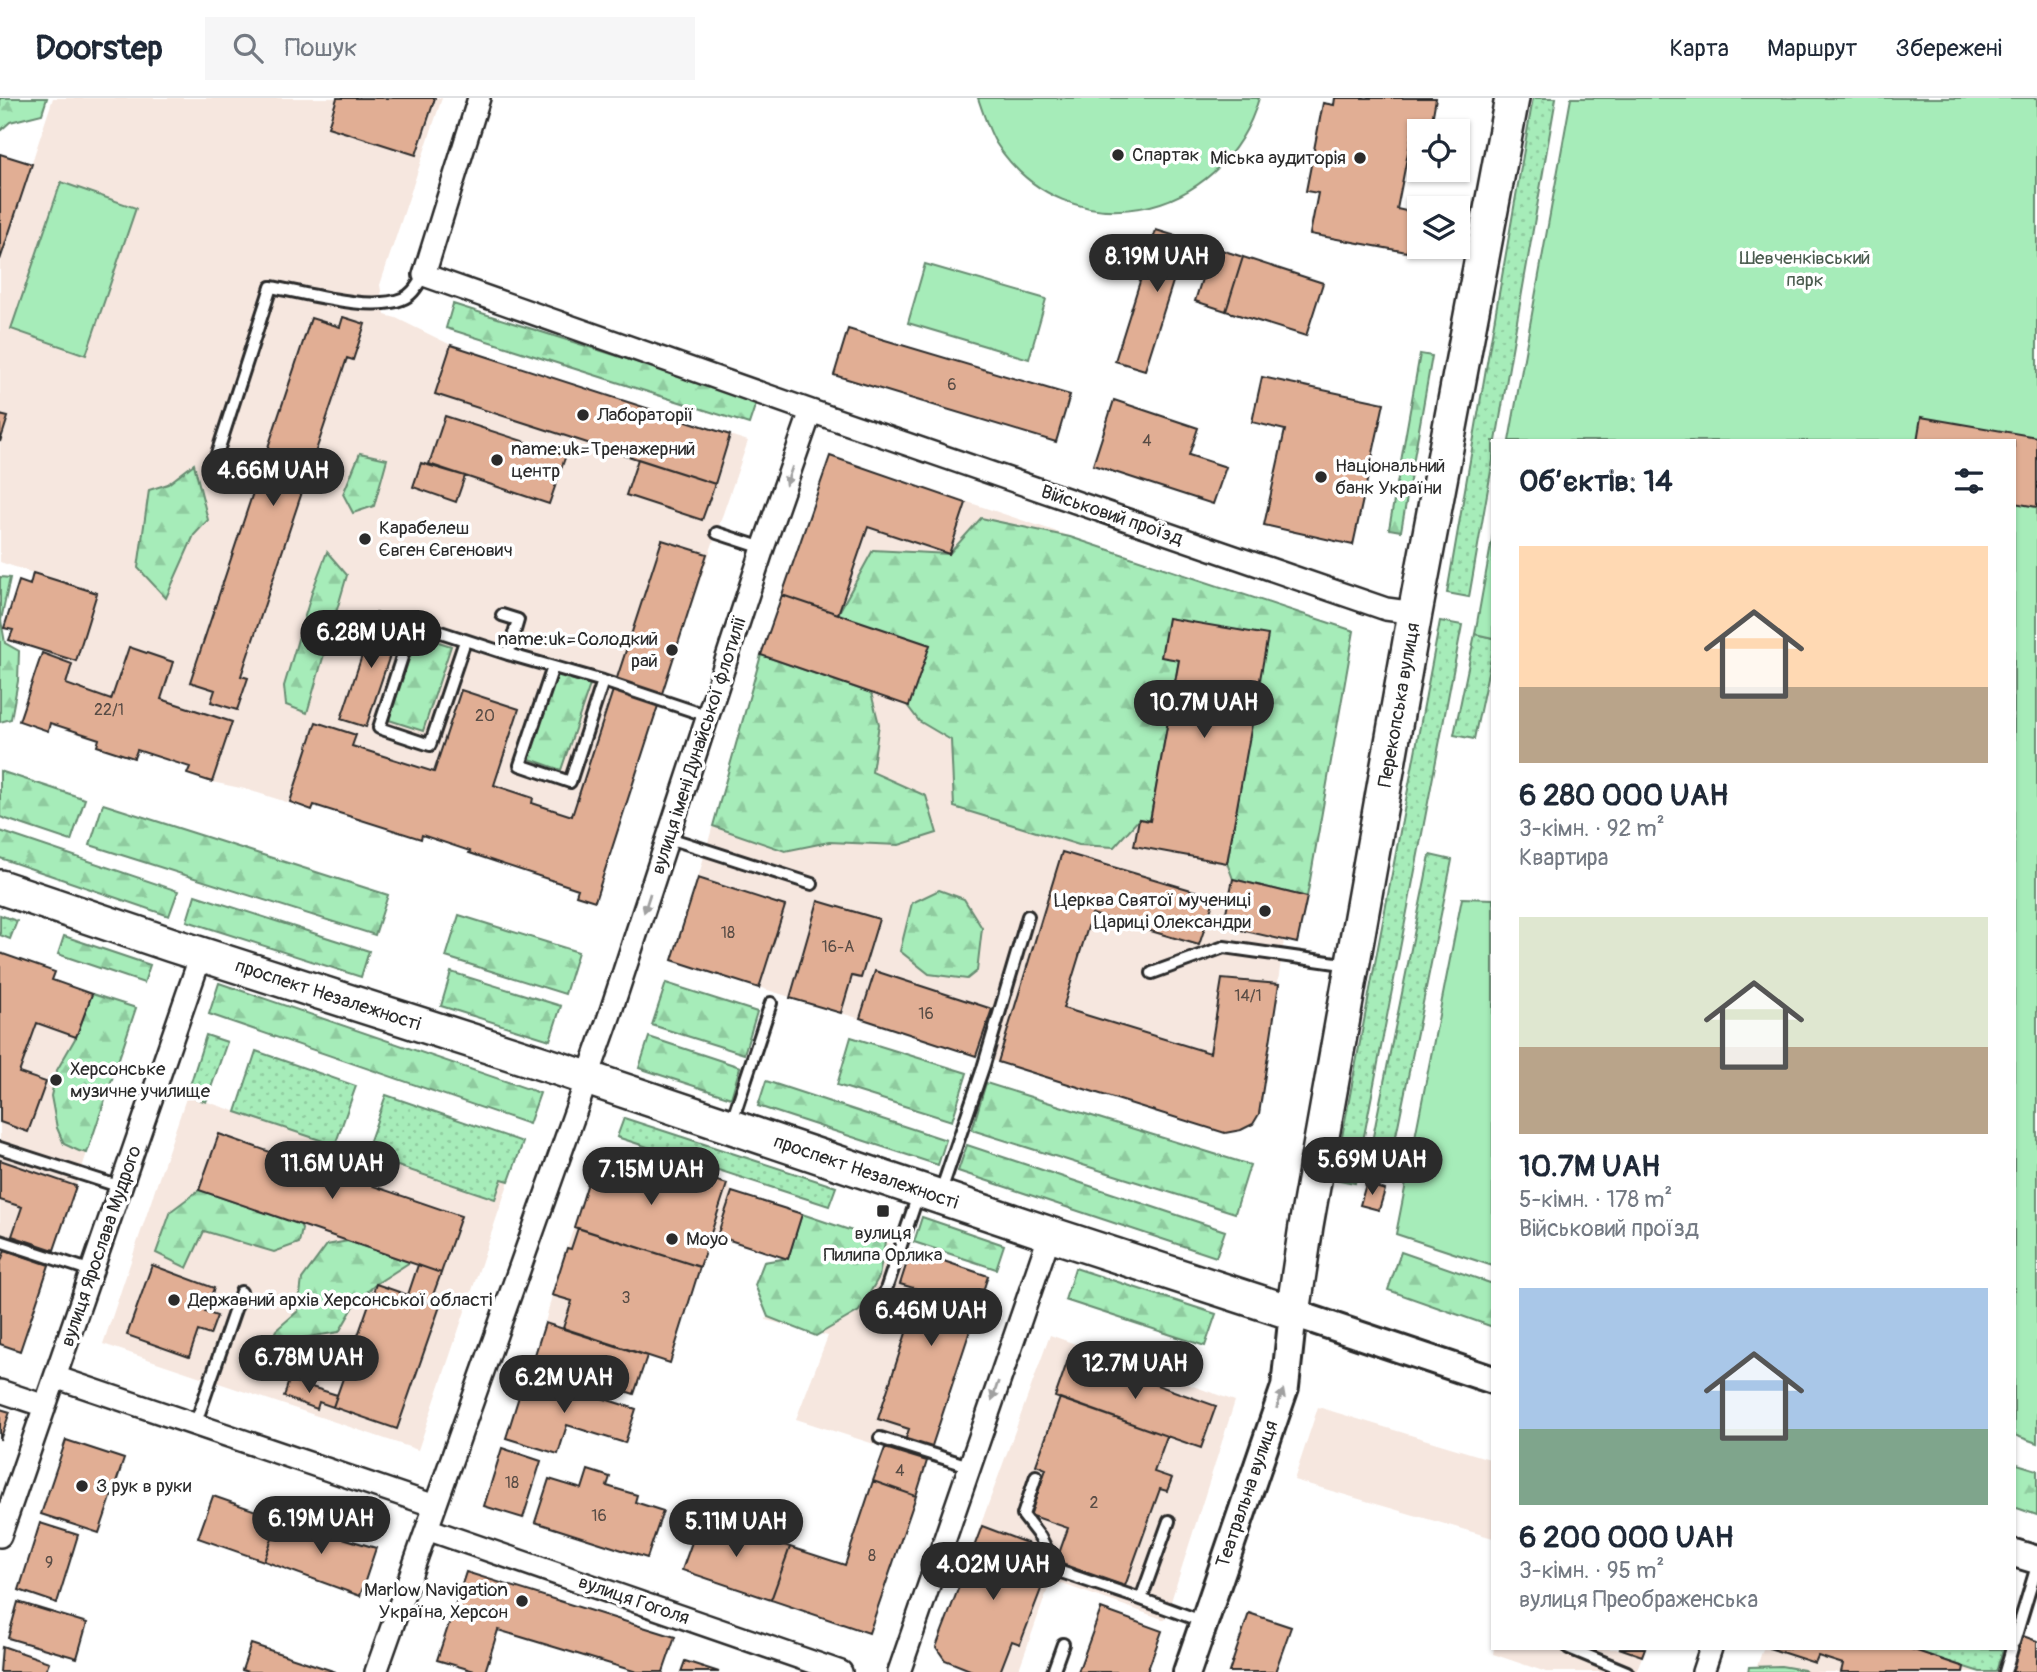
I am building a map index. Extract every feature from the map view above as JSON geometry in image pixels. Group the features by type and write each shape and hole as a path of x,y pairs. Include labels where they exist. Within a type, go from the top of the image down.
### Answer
{"main road":[{"name":"Перекопська вулиця","path":"1293,1313 1306,1226 1415,613 1512,98"},
{"name":"проспект Незалежності","path":"0,887 1293,1313"}],"street":[{"path":"424,275 479,98"},
{"name":"Військовий проїзд","path":"424,275 1386,610 1415,613"},
{"name":"вулиця імені Дунайської флотилії","path":"376,1672 609,1017 763,548 811,411"},
{"name":"вулиця Ярослава Мудрого","path":"0,1536 201,955"},
{"path":"899,1672 1050,1234"},
{"name":"проспект Незалежності","path":"1293,1313 1491,1379"},
{"name":"Театральна вулиця","path":"1187,1672 1284,1387 1293,1313"},
{"path":"55,1377 435,1506"},
{"path":"0,1391 45,1406"},
{"name":"вулиця Гоголя","path":"427,1529 841,1672"},
{"path":"2016,1554 2037,1560"},
{"path":"1703,1672 1710,1650"}],"lane":[{"path":"216,457 271,287 369,305 402,299 414,291 424,275"},
{"path":"717,533 763,548"},
{"path":"502,615 518,620 508,654"},
{"path":"465,641 430,745 379,728 413,623 708,716"},
{"path":"553,667 520,765 570,782 603,681"},
{"path":"668,838 812,884"},
{"path":"876,1319 983,1068 1028,916"},
{"path":"1152,973 1224,947 1353,965"},
{"path":"730,1127 771,1003"},
{"path":"0,1148 121,1187"},
{"path":"0,1241 92,1271"},
{"path":"195,1425 242,1292"},
{"path":"880,1438 969,1466"},
{"path":"1036,1476 1023,1515 1040,1537 1058,1571 1204,1622"},
{"path":"1141,1600 1169,1521"},
{"path":"2016,1635 2037,1566"},
{"path":"1053,1672 1063,1644"},
{"path":"1574,1650 1627,1672"},
{"path":"2005,1672 2011,1650"}],"shaded area":[{"path":"53,98 442,98 380,285 385,315 451,345 748,441 659,700 595,901 576,895 578,889 422,836 421,839 314,805 312,810 245,789 212,782 187,774 189,767 137,750 134,758 97,746 99,739 51,723 48,731 19,721 42,651 9,640 12,630 4,628 19,581 30,584 33,573 0,562 0,260"},
{"path":"830,456 1354,631 1307,897 1233,880 1223,925 1284,940 1259,1114 1253,1124 1225,1133 672,960 761,655"},
{"name":"Херсонське музичне училище","path":"0,953 55,972 53,980 136,1008 20,1351 0,1344"},
{"path":"187,1095 495,1199 502,1179 509,1181 418,1450 103,1344"},
{"path":"622,1151 727,1184 732,1192 988,1276 927,1461 796,1419 828,1336 766,1320 787,1258 711,1235 670,1363 545,1323 594,1164"},
{"path":"1050,1335 1235,1401 1165,1620 1051,1580 1018,1672 975,1672 945,1660 936,1647"},
{"path":"1318,1407 1491,1459 1491,1537 1294,1480"},
{"path":"1494,1650 1645,1650 1636,1672 1546,1672 1493,1654"},
{"path":"1763,1650 2003,1650 1996,1672 1755,1672"}],"green space":[{"path":"0,98 47,98 42,114 10,122 0,131"},
{"name":"Спартак","path":"978,98 1259,98 1241,140 1213,172 1179,195 1141,208 1101,210 1062,200 1026,178 996,143"},
{"path":"1533,98 1556,98 1496,439 1491,439 1491,471 1469,597 1447,593"},
{"name":"Шевченківський парк","path":"1571,98 2037,98 2037,1443 2016,1436 2016,439 1509,439"},
{"path":"61,182 136,208 86,355 11,329"},
{"path":"925,264 1046,299 1029,359 908,323"},
{"path":"453,304 757,400 749,424 446,328"},
{"path":"1420,354 1432,356 1401,531 1389,529"},
{"path":"360,453 387,459 374,506 353,513 343,494"},
{"path":"194,464 208,520 194,535 166,598 138,568 149,490 168,484"},
{"path":"981,518 1070,537 1354,631 1307,897 1233,879 1227,863 1267,635 1161,657 1179,660 1150,821 1139,819 1114,847 1079,845 954,807 951,740 919,721 838,614 873,550 949,554"},
{"path":"1491,545 1491,638 1475,634"},
{"path":"327,552 347,575 307,713 286,705 284,686"},
{"path":"0,577 10,578 1,620 5,643 19,651 18,681 11,719 0,722"},
{"path":"1440,621 1462,625 1355,1183 1334,1179"},
{"path":"1475,634 1491,638 1491,658 1474,739 1454,735"},
{"path":"417,635 451,646 423,731 389,720"},
{"path":"761,655 871,693 879,724 872,772 926,796 937,833 899,845 829,842 785,851 713,826"},
{"path":"556,674 590,685 561,770 527,758"},
{"path":"0,771 85,799 71,841 0,817"},
{"path":"103,804 388,895 375,935 90,845"},
{"path":"0,831 178,891 169,916 0,858"},
{"path":"1430,855 1452,860 1386,1185 1364,1181"},
{"path":"939,890 964,899 982,928 977,971 967,979 929,974 900,951 912,903"},
{"path":"195,895 369,951 361,977 187,921"},
{"path":"1462,898 1491,899 1491,1265 1396,1234"},
{"path":"0,915 17,921 10,939 0,935"},
{"path":"459,915 578,952 565,994 446,957"},
{"path":"64,936 150,965 144,983 58,954"},
{"path":"451,972 561,1006 550,1040 441,1006"},
{"path":"219,983 540,1093 529,1124 209,1014"},
{"path":"666,983 757,1012 744,1054 652,1025"},
{"path":"92,994 136,1008 87,1153 64,1144 57,1128 51,1096 57,1070 76,1037"},
{"path":"206,1035 227,1042 206,1102 187,1095"},
{"path":"649,1037 740,1067 731,1098 639,1068"},
{"path":"851,1037 967,1073 952,1121 837,1085"},
{"path":"256,1051 356,1086 335,1145 236,1112"},
{"path":"766,1081 946,1140 938,1165 758,1106"},
{"path":"986,1083 1250,1165 1235,1213 972,1130"},
{"path":"386,1095 523,1142 509,1181 502,1179 495,1199 365,1155"},
{"path":"624,1118 836,1187 829,1206 617,1137"},
{"path":"967,1145 1225,1231 1216,1257 958,1171"},
{"path":"199,1190 300,1224 302,1229 299,1243 274,1252 204,1231 187,1268 156,1253 171,1211"},
{"path":"802,1214 885,1242 879,1277 859,1311 816,1336 768,1317 755,1285 764,1262 788,1258"},
{"path":"922,1217 1004,1245 996,1269 914,1242"},
{"path":"348,1241 410,1262 376,1284 357,1301 339,1332 295,1339 289,1380 257,1369 276,1330 298,1311 302,1279 327,1245"},
{"path":"1401,1252 1491,1283 1491,1326 1388,1290"},
{"path":"1075,1268 1216,1314 1205,1346 1065,1300"},
{"path":"2016,1464 2037,1470 2037,1515 2016,1508"},
{"path":"1911,1650 2003,1650 1996,1672 1980,1672"},
{"path":"1781,1666 1806,1672 1748,1672 1749,1667"}],"building":[{"path":"337,98 435,98 416,155 328,127"},
{"name":"Міська аудиторія","path":"1335,98 1436,98 1432,119 1407,119 1407,158 1397,209 1407,211 1407,252 1310,234 1318,193 1306,191 1323,103 1334,105"},
{"path":"0,154 32,164 0,260"},
{"path":"1156,230 1212,247 1203,274 1178,266 1145,370 1115,361"},
{"path":"1212,247 1243,257 1226,311 1195,301"},
{"path":"1243,257 1323,283 1306,336 1226,311"},
{"path":"343,317 365,324 353,360 347,358 294,516 241,676 248,678 237,710 211,702 215,690 190,682 311,318 340,327"},
{"path":"848,329 1070,395 1056,442 834,375"},
{"name":"Лабораторії","path":"451,345 730,435 715,484 435,394"},
{"name":"Національний банк України","path":"1262,377 1384,403 1353,545 1264,525 1285,430 1252,422"},
{"path":"1114,400 1198,428 1189,455 1226,467 1213,504 1093,465"},
{"path":"0,415 8,417 0,442"},
{"name":"name:uk=Тренажерний центр","path":"445,416 566,455 549,504 429,464"},
{"path":"1921,417 2037,437 2037,507 2016,503 2016,439 1917,439"},
{"path":"830,456 966,503 949,554 868,527 838,614 782,595"},
{"path":"638,459 715,484 702,520 626,495"},
{"path":"421,463 465,476 456,502 413,487"},
{"path":"662,540 707,554 595,901 576,895 578,889 422,835 421,839 314,805 312,810 290,802 316,722 356,735 352,746 434,772 461,690 519,709 494,785 533,798 532,803 572,816"},
{"path":"33,573 97,593 76,661 9,640 13,630 4,628 19,581 30,585"},
{"path":"782,595 930,645 909,706 761,655"},
{"path":"376,613 401,622 366,727 341,719"},
{"path":"1168,618 1268,635 1227,863 1134,846 1139,819 1150,821 1179,660 1161,657"},
{"path":"129,647 173,662 161,699 232,722 212,782 187,774 190,767 137,750 134,758 97,746 99,739 50,723 48,731 19,721 42,653 72,664 66,684 111,700"},
{"path":"1062,852 1215,897 1199,945 1092,914 1063,1008 1210,1053 1222,979 1279,984 1259,1114 1253,1124 1225,1133 998,1062"},
{"path":"698,878 785,906 759,988 672,960"},
{"name":"Церква Святої мучениці Цариці Олександри","path":"1233,879 1307,897 1297,943 1223,926"},
{"path":"818,901 879,919 861,978 852,976 841,1013 790,998"},
{"path":"0,953 55,972 52,980 92,994 76,1037 37,1023 19,1073 46,1082 28,1132 0,1122"},
{"path":"875,971 992,1009 976,1056 860,1018"},
{"path":"219,1134 321,1170 327,1151 379,1169 373,1186 461,1216 441,1273 199,1190"},
{"path":"622,1151 727,1184 700,1267 574,1227 594,1164"},
{"path":"0,1160 76,1186 54,1250 12,1236 22,1207 0,1200"},
{"path":"1366,1184 1385,1190 1379,1210 1360,1205"},
{"path":"732,1192 802,1214 788,1259 717,1236"},
{"path":"578,1228 700,1267 670,1363 563,1328 572,1301 552,1295 567,1248 571,1249"},
{"path":"5,1250 49,1265 20,1351 0,1344 0,1264"},
{"path":"911,1250 988,1276 927,1461 901,1453 909,1429 878,1419 920,1290 900,1284"},
{"name":"Державний архів Херсонської області","path":"152,1265 214,1288 205,1312 217,1316 210,1335 198,1331 189,1357 127,1335"},
{"path":"418,1265 441,1273 430,1303 408,1295"},
{"path":"376,1284 440,1306 397,1429 333,1407"},
{"path":"545,1323 647,1356 634,1394 533,1361"},
{"path":"1070,1354 1216,1406 1201,1448 1055,1397"},
{"path":"526,1374 636,1409 625,1443 567,1425 558,1454 506,1438"},
{"path":"289,1380 337,1395 333,1407 319,1402 317,1409 284,1397"},
{"path":"1060,1398 1167,1436 1154,1472 1172,1478 1167,1491 1160,1489 1125,1586 1056,1562 1068,1528 1030,1515 1046,1469 1036,1465"},
{"path":"0,1409 10,1412 0,1440"},
{"name":"З рук в руки","path":"66,1440 124,1459 99,1533 41,1514"},
{"path":"502,1448 541,1461 523,1518 484,1506"},
{"path":"885,1448 927,1461 916,1496 873,1481"},
{"path":"588,1470 610,1477 607,1486 637,1495 635,1502 663,1511 647,1558 535,1522 549,1479 582,1489"},
{"path":"873,1481 916,1496 869,1633 771,1600 790,1547 845,1565"},
{"path":"213,1496 279,1519 264,1561 198,1538"},
{"path":"701,1517 790,1547 771,1600 682,1570"},
{"path":"279,1519 376,1548 360,1596 264,1561"},
{"path":"40,1523 78,1535 57,1603 19,1590"},
{"path":"982,1526 1040,1548 1048,1571 1020,1644 1012,1641 1000,1672 975,1672 945,1660 936,1647"},
{"path":"466,1572 675,1637 663,1672 637,1672 498,1630 485,1672 437,1660"},
{"path":"18,1602 87,1623 77,1658 8,1638"},
{"path":"1101,1609 1162,1631 1147,1672 1078,1672"},
{"path":"1249,1613 1291,1627 1275,1672 1229,1672"},
{"path":"2023,1636 2037,1641 2037,1672 2011,1672"},
{"path":"251,1644 336,1672 248,1672 242,1670"},
{"path":"2,1646 49,1662 45,1672 0,1672"},
{"path":"1625,1650 1644,1650 1642,1656"},
{"path":"1775,1650 1914,1650 1964,1667 1963,1672 1841,1672 1843,1664 1818,1656 1815,1663"},
{"path":"685,1661 719,1672 681,1672"}],"place":[{"name":"Спартак","path":"1118,155"},
{"name":"Міська аудиторія","path":"1360,158"},
{"name":"Лабораторії","path":"583,415"},
{"name":"name:uk=Тренажерний центр","path":"497,460"},
{"name":"Національний банк України","path":"1321,477"},
{"name":"Карабелеш Євген Євгенович","path":"365,539"},
{"name":"name:uk=Солодкий рай","path":"672,650"},
{"name":"Церква Святої мучениці Цариці Олександри","path":"1265,911"},
{"name":"Херсонське музичне училище","path":"56,1080"},
{"name":"вулиця Пилипа Орлика","path":"883,1211"},
{"name":"Moyo","path":"672,1239"},
{"name":"Державний архів Херсонської області","path":"174,1300"},
{"name":"З рук в руки","path":"82,1486"},
{"name":"Marlow Navigation Україна, Херсон","path":"522,1601"}]}
